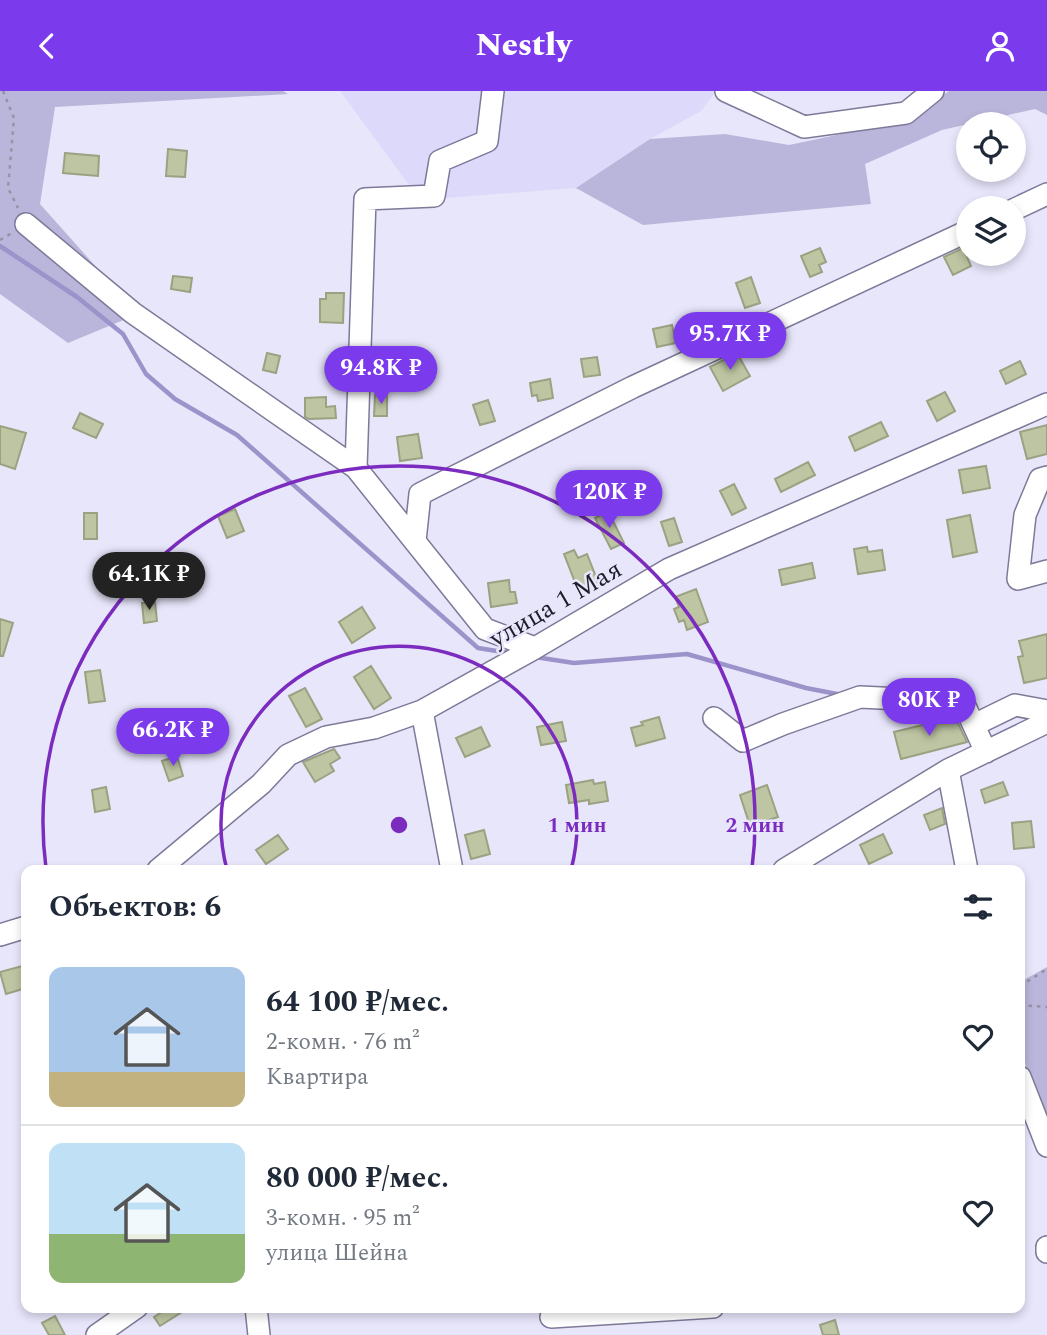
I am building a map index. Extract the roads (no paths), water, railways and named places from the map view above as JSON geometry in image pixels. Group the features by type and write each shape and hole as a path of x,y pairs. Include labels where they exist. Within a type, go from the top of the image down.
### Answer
{"street":[{"path":"356,468 365,199 434,196 440,161 487,141 493,91"},
{"path":"726,91 804,127 906,113 933,91"},
{"path":"1026,204 1047,194"},
{"path":"26,224 133,313 356,468 485,629 535,648"},
{"path":"415,541 419,494 633,387 956,237"},
{"name":"улица 1 Мая","path":"164,865 261,784 288,755 326,737 374,728 422,711 668,569 1047,404"},
{"path":"1047,477 1040,479 1025,515 1018,579 1047,571"},
{"path":"714,718 743,741 860,697 963,702 986,752"},
{"path":"974,725 1015,705 1047,711"},
{"path":"422,711 451,865"},
{"path":"792,865 948,770 1047,722"},
{"path":"948,770 966,865"},
{"path":"0,935 21,929"},
{"path":"1025,1090 1047,1146"},
{"path":"97,1335 128,1313"},
{"path":"257,1313 259,1335"},
{"path":"551,1320 638,1313"}],"waterway":[{"path":"0,246 77,297 123,334 146,374 175,399 237,435 478,648 509,653"},
{"path":"535,657 574,663 687,654 806,688 842,695"}]}
